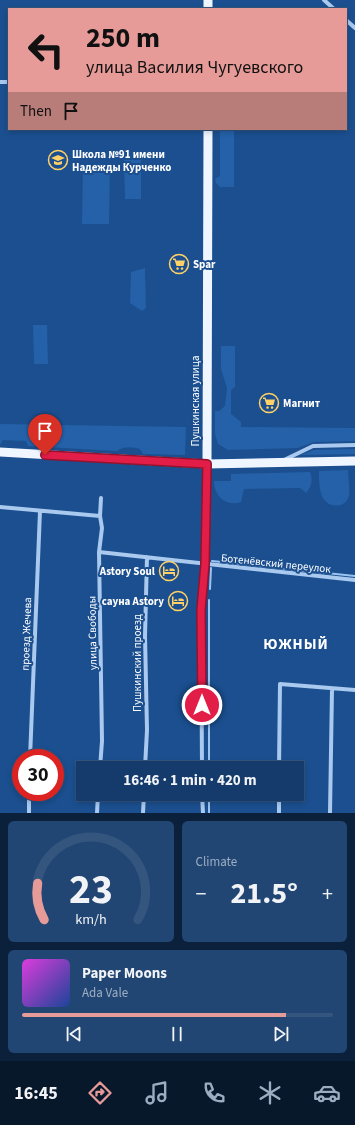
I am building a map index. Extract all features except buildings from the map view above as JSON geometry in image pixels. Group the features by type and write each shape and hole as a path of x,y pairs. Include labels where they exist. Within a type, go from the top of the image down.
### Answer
{"main road":[{"name":"Пушкинская улица","path":"207,464 208,130"},
{"path":"0,452 207,464 355,461"}],"street":[{"path":"324,0 333,8"},
{"path":"347,21 355,28"},
{"path":"280,462 313,446 355,445"},
{"name":"Пушкинская улица","path":"202,761 201,610 205,564 207,464"},
{"name":"улица Свободы","path":"101,498 100,516 102,528 100,552 102,741 101,761"},
{"path":"0,507 40,512 100,516"},
{"name":"проезд Жечева","path":"30,749 40,512"},
{"name":"Ботенёвский переулок","path":"100,552 355,580"},
{"name":"Пушкинский проезд","path":"145,761 147,730 145,636 147,557"},
{"path":"279,761 280,684 355,690"},
{"path":"330,813 332,689"},
{"path":"28,813 29,801"},
{"path":"96,813 97,801"},
{"path":"143,813 144,801"},
{"path":"202,801 203,813"},
{"path":"278,813 279,801"}],"shaded area":[{"path":"220,130 234,130 234,187 220,187 216,183 215,179 220,176"},
{"path":"124,160 141,160 141,199 125,199"},
{"path":"83,164 110,164 109,224 82,224"},
{"path":"145,268 146,308 142,311 130,303 131,272"},
{"path":"33,325 47,325 48,364 34,364"},
{"path":"221,346 235,346 235,387 231,390 231,414 241,422 241,427 355,428 355,441 314,442 298,448 228,450 218,444 215,434 215,411 219,411 225,406 227,388 221,369"},
{"path":"0,424 186,427 185,455 143,454 140,449 131,447 122,448 117,451 28,446 26,441 3,440 0,445"},
{"path":"355,449 355,454 300,455 314,450"},
{"path":"348,470 348,499 338,506 329,504 322,495 319,471"},
{"path":"310,472 311,483 310,488 306,493 300,488 244,489 241,502 236,503 226,502 219,496 216,491 214,481 231,481 231,474"}],"waterway":[{"path":"212,561 355,576"},
{"path":"210,589 211,568"},
{"path":"209,600 209,761"},
{"path":"209,801 209,813"}],"place":[{"name":"Школа №91 имени Надежды Курченко","path":"58,160"},
{"name":"Spar","path":"179,264"},
{"name":"Магнит","path":"269,403"},
{"name":"Astory Soul","path":"169,571"},
{"name":"сауна Astory","path":"178,601"}],"district":[{"name":"ЮЖНЫЙ","path":"296,644"}],"route":[{"path":"45,455 207,464 205,564 201,610 202,705"}]}
